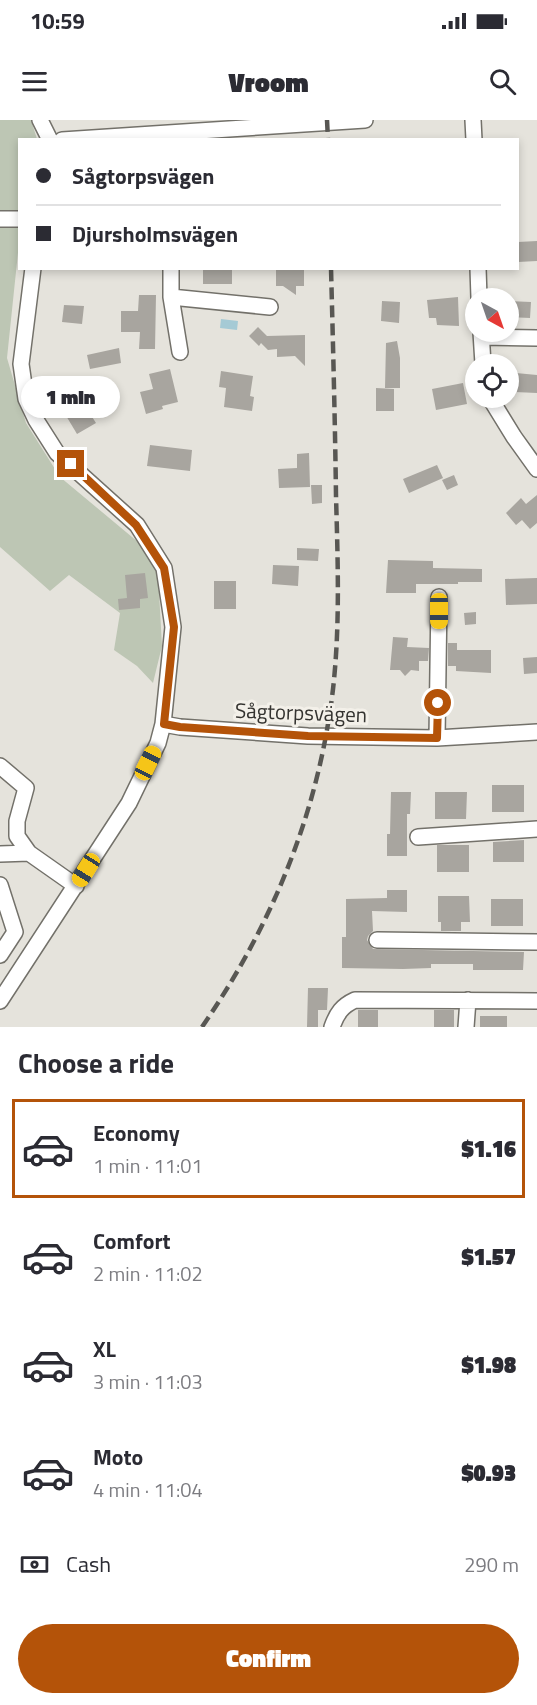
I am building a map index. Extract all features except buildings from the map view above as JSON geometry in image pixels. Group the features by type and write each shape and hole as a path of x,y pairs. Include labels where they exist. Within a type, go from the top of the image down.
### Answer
{"street":[{"path":"40,120 49,138"},
{"path":"120,138 177,136 365,120"},
{"path":"473,120 474,138"},
{"path":"0,219 18,219"},
{"path":"0,1001 129,803 158,743 164,724 174,627 164,568 136,525 57,453 26,399 21,364 33,270"},
{"path":"171,270 171,297 180,352"},
{"path":"478,270 479,288"},
{"path":"171,297 270,307"},
{"path":"519,337 537,338"},
{"path":"496,408 537,469"},
{"path":"437,738 439,597"},
{"name":"Sågtorpsvägen","path":"164,724 308,736 437,738 537,732"},
{"path":"0,766 26,788 16,821 17,836 29,854 76,886"},
{"path":"418,837 537,829"},
{"path":"0,854 29,854"},
{"path":"0,885 15,932 0,955"},
{"path":"377,940 537,942"},
{"path":"332,1027 340,1009 355,1000 537,1001"},
{"path":"466,1027 468,1000"}],"green space":[{"path":"0,120 31,120 37,138 18,138 18,253 7,358 26,423 60,477 144,547 158,574 162,646 153,683 137,666 114,650 120,613 69,575 50,591 0,547"}],"water":[{"path":"221,319 238,321 237,330 220,328"}],"railway":[{"path":"327,120 328,138"},
{"path":"202,1027 246,955 283,880 311,801 329,718 333,691 338,607 331,270"}],"route":[{"path":"71,464 136,525 164,568 174,627 164,724 308,736 437,738 438,703"}]}
